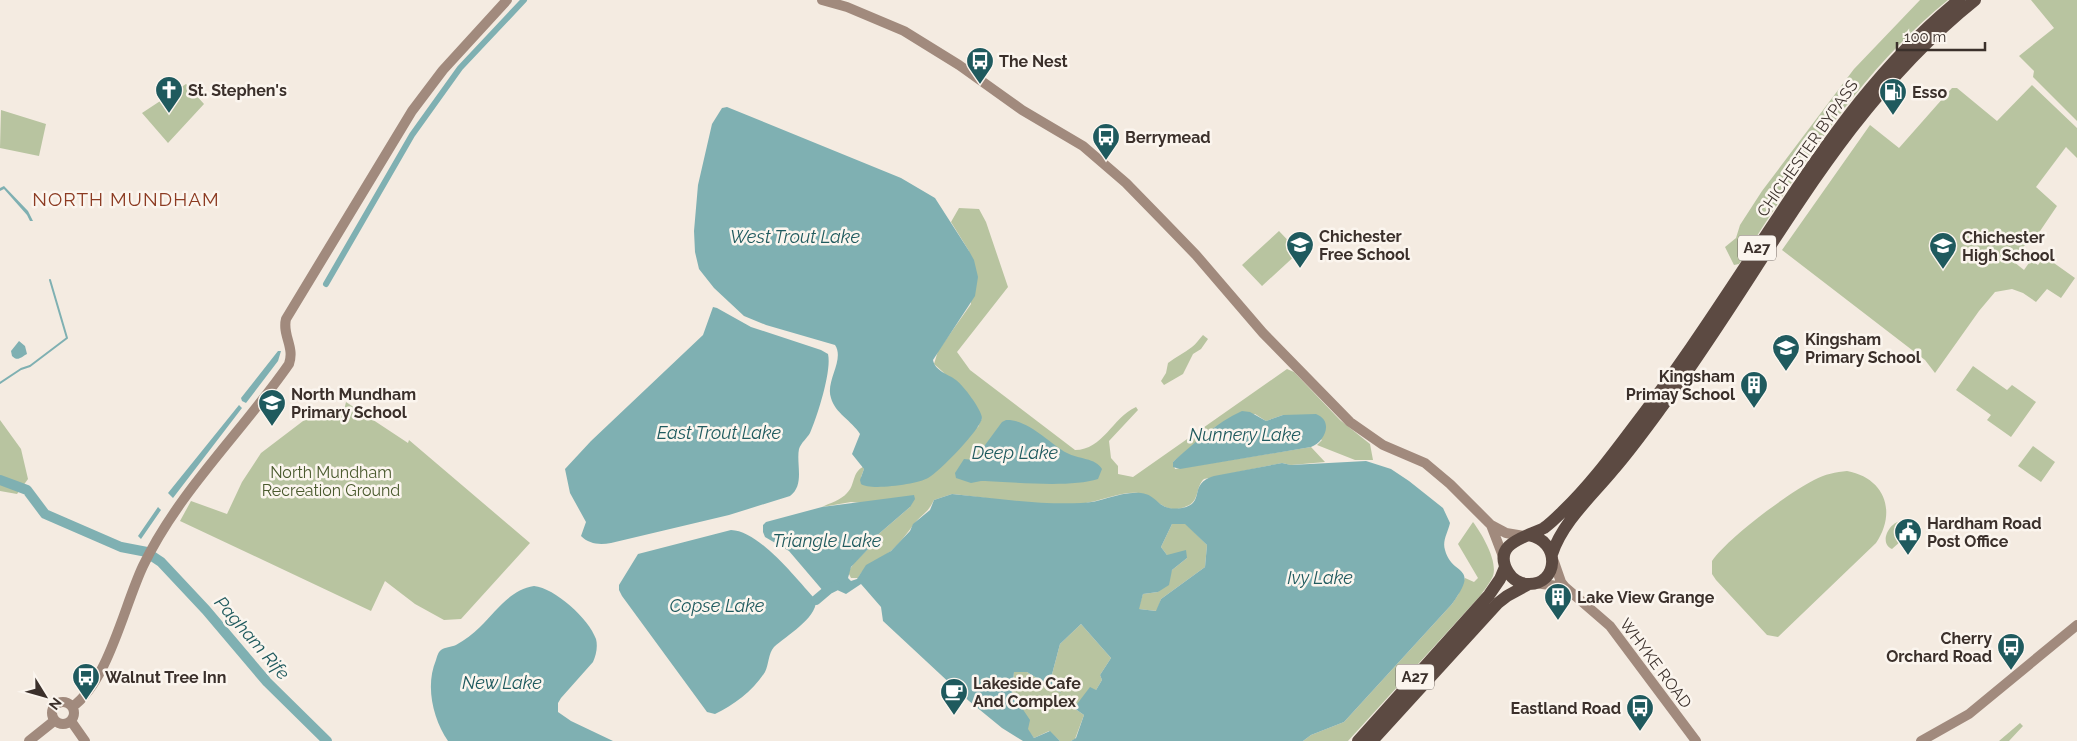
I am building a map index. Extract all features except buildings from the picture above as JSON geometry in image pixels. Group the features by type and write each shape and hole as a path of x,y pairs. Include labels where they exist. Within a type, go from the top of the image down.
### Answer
{"highway":[{"name":"CHICHESTER BYPASS","path":"1526,536 1550,524 1568,507 1642,417 1816,158 1863,95 1906,49 1959,0"},
{"name":"CHICHESTER BYPASS","path":"1553,556 1559,536 1632,448 1672,394 1850,128 1879,92 1912,56 1975,0"},
{"path":"1526,536 1544,540 1553,556 1552,565 1546,576 1532,584 1514,580 1505,563 1510,544 1526,536"},
{"name":"A27","path":"1358,741 1489,595 1500,579 1505,563"},
{"name":"A27","path":"1372,741 1498,603 1507,596 1532,584"}],"main road":[{"path":"72,707 88,692 103,665 142,568 159,537 194,487 289,364 291,348 284,327 286,319 333,243 387,149 412,111 444,70 507,0"},
{"path":"822,0 847,7 904,31 959,65 1022,110 1083,146 1126,183 1190,249 1262,333 1350,422 1383,445 1425,463 1491,525 1506,532 1526,536"},
{"path":"1491,525 1505,563"},
{"name":"WHYKE ROAD","path":"1553,556 1561,582 1610,626 1696,741"},
{"path":"1532,584 1565,587"},
{"path":"1921,741 1969,714 2077,625"},
{"path":"67,703 72,707 74,715 71,721 64,725 54,720 52,710 56,704 67,703"},
{"path":"30,741 54,720"},
{"path":"71,721 85,741"}],"green space":[{"path":"1920,0 1948,0 1886,58 1859,90 1808,158 1739,264 1734,265 1725,247 1736,238 1740,225 1762,191 1854,69"},
{"path":"2031,0 2077,0 2077,121 2033,77 2034,71 2019,56 2054,28"},
{"path":"186,84 204,104 168,143 142,113"},
{"path":"2032,85 2077,128 2077,158 2066,147 2036,187 2057,206 2036,237 2032,234 2014,262 2024,270 2031,260 2038,265 2044,256 2075,278 2061,298 2047,289 2036,302 2023,293 2012,289 1995,292 1979,311 1935,373 1925,360 1782,250 1870,125 1899,148 1952,88 1957,88 1997,121"},
{"path":"1,110 46,124 39,156 0,148"},
{"path":"959,208 979,209 986,222 1008,287 957,352 970,370 1075,450 1085,449 1093,445 1120,418 1136,407 1138,410 1109,441 1111,458 1118,466 1118,474 1133,477 1287,369 1294,372 1340,420 1370,444 1373,460 1355,460 1317,445 1322,440 1283,415 1266,421 1255,414 1215,427 1173,462 1175,469 1311,447 1325,462 1291,465 1282,463 1204,479 1199,486 1194,501 1179,509 1168,508 1148,496 1136,493 1122,494 1086,503 1055,505 952,494 934,500 927,511 891,551 869,565 858,578 851,578 848,572 871,546 874,538 910,507 851,502 822,507 839,499 850,490 859,469 863,467 864,469 861,477 978,427 982,418 934,364 938,351 971,304 969,251 951,222"},
{"path":"1279,231 1299,252 1262,286 1242,265"},
{"path":"1203,335 1208,339 1201,349 1193,354 1183,374 1164,385 1161,381 1166,373 1168,363 1192,347"},
{"path":"1973,366 2007,390 2012,385 2036,402 2011,437 1987,420 1991,415 1956,390"},
{"name":"North Mundham Recreation Ground","path":"346,402 408,443 409,440 530,543 461,619 444,620 415,604 385,581 371,611 180,521 191,501 227,514 242,482 261,453 307,418 343,414"},
{"path":"0,420 21,449 28,479 17,494 0,491"},
{"path":"2033,446 2055,462 2041,482 2018,466"},
{"path":"1847,471 1871,481 1884,498 1886,520 1882,531 1876,543 1778,637 1767,635 1716,580 1712,574 1712,561 1731,540 1789,495 1822,476"},
{"path":"1902,521 1906,525 1901,541 1892,549 1886,542 1887,533 1893,525"},
{"path":"1473,522 1488,548 1494,570 1492,579 1480,596 1348,741 1303,741 1311,735 1344,722 1452,604 1465,578 1474,582 1478,578 1458,544"},
{"path":"1185,523 1207,545 1205,567 1161,599 1157,611 1138,609 1143,594 1158,592 1172,570 1187,558 1167,555 1161,547 1172,524"},
{"path":"1081,624 1111,658 1100,675 1102,680 1096,690 1074,708 1084,715 1075,739 1060,741 1049,731 1034,738 1027,729 1012,693 1014,672 1027,672 1060,692 1051,678 1060,644"},
{"path":"2020,723 2023,726 2009,741 1999,741"}],"water":[{"name":"West Trout Lake","path":"727,107 901,178 935,198 974,260 978,277 975,296 933,360 939,370 956,380 963,387 976,404 982,418 975,431 959,450 928,478 894,486 874,487 861,484 860,480 864,469 852,454 860,434 840,413 831,398 830,385 838,357 835,345 766,325 744,316 714,288 699,269 695,252 694,231 698,185 712,124 722,108"},
{"path":"4,186 28,211 33,221 30,221 4,189 0,191 0,188"},
{"name":"East Trout Lake","path":"713,307 751,327 828,354 828,371 820,405 810,433 799,449 799,480 795,491 790,496 729,515 611,543 598,544 587,541 581,536 586,522 570,493 565,469 591,441 703,335"},
{"path":"19,341 25,346 27,354 16,359 12,356 11,351"},
{"path":"278,351 281,351 278,361 246,403 242,401 241,398"},
{"path":"239,405 242,408 173,498 168,493"},
{"name":"Nunnery Lake","path":"1242,411 1250,412 1266,421 1283,415 1316,414 1325,421 1326,431 1320,441 1311,447 1180,469 1173,467 1173,462 1214,427"},
{"name":"Deep Lake","path":"1006,420 1022,423 1067,453 1096,463 1102,469 1098,479 1086,482 1041,484 981,481 971,483 956,478 955,473 964,459 974,460 1002,422"},
{"name":"Ivy Lake","path":"1366,461 1391,469 1443,508 1450,523 1444,547 1448,558 1464,576 1464,582 1452,604 1344,722 1311,735 1303,741 1071,741 1076,738 1084,715 1074,708 1090,687 1096,690 1102,680 1100,675 1111,658 1081,624 1060,644 1051,678 1061,693 1027,672 1014,672 1012,693 1030,720 1028,729 1034,738 1050,731 1060,741 1023,741 1002,728 969,701 883,621 881,607 861,584 846,594 835,589 824,592 789,551 765,537 763,532 763,525 766,522 822,507 914,495 915,499 910,507 874,538 871,546 851,567 848,578 851,581 857,579 866,565 891,551 910,531 913,524 930,510 934,500 952,494 1033,502 1065,503 1096,501 1126,494 1141,493 1147,494 1163,506 1174,509 1189,506 1194,502 1201,484 1206,479 1282,463 1291,465","holes":["1172,524 1185,524 1207,545 1205,567 1161,599 1156,611 1139,609 1143,594 1158,592 1169,585 1172,570 1187,558 1186,550 1167,555 1161,547"]},
{"path":"0,478 28,487 25,492 0,482"},
{"path":"158,507 161,510 141,539 138,536"},
{"name":"Copse Lake","path":"731,530 742,532 754,538 765,547 816,600 815,607 807,620 774,647 765,672 755,685 736,702 715,714 707,712 622,596 619,585 638,554"},
{"name":"New Lake","path":"534,586 552,592 561,598 579,614 596,639 597,645 593,662 561,698 558,703 558,712 571,721 613,741 448,741 438,723 432,702 431,681 438,653 466,639 511,596 525,588"}],"waterway":[{"path":"326,284 412,135 460,68 524,0"},
{"path":"0,383 21,369 30,366 67,338 50,280"},
{"name":"Pagham Rife","path":"0,480 27,490 45,514 121,547 147,552"},
{"name":"Pagham Rife","path":"152,556 161,562 206,610 267,682 327,741"},
{"path":"816,600 835,586"}],"place":[{"name":"The Nest","path":"980,85"},
{"name":"St. Stephen's","path":"169,114"},
{"name":"Esso","path":"1893,116"},
{"name":"Berrymead","path":"1106,161"},
{"name":"Chichester Free School","path":"1300,269"},
{"name":"Chichester High School","path":"1943,270"},
{"name":"Kingsham Primary School","path":"1786,372"},
{"name":"Kingsham Primay School","path":"1754,409"},
{"name":"North Mundham Primary School","path":"272,427"},
{"name":"Hardham Road Post Office","path":"1908,556"},
{"name":"Lake View Grange","path":"1558,621"},
{"name":"Cherry Orchard Road","path":"2011,671"},
{"name":"Walnut Tree Inn","path":"86,701"},
{"name":"Lakeside Cafe And Complex","path":"954,716"},
{"name":"Eastland Road","path":"1640,732"}],"district":[{"name":"NORTH MUNDHAM","path":"126,199"}],"water label":[{"name":"Triangle Lake","path":"827,541"}]}
